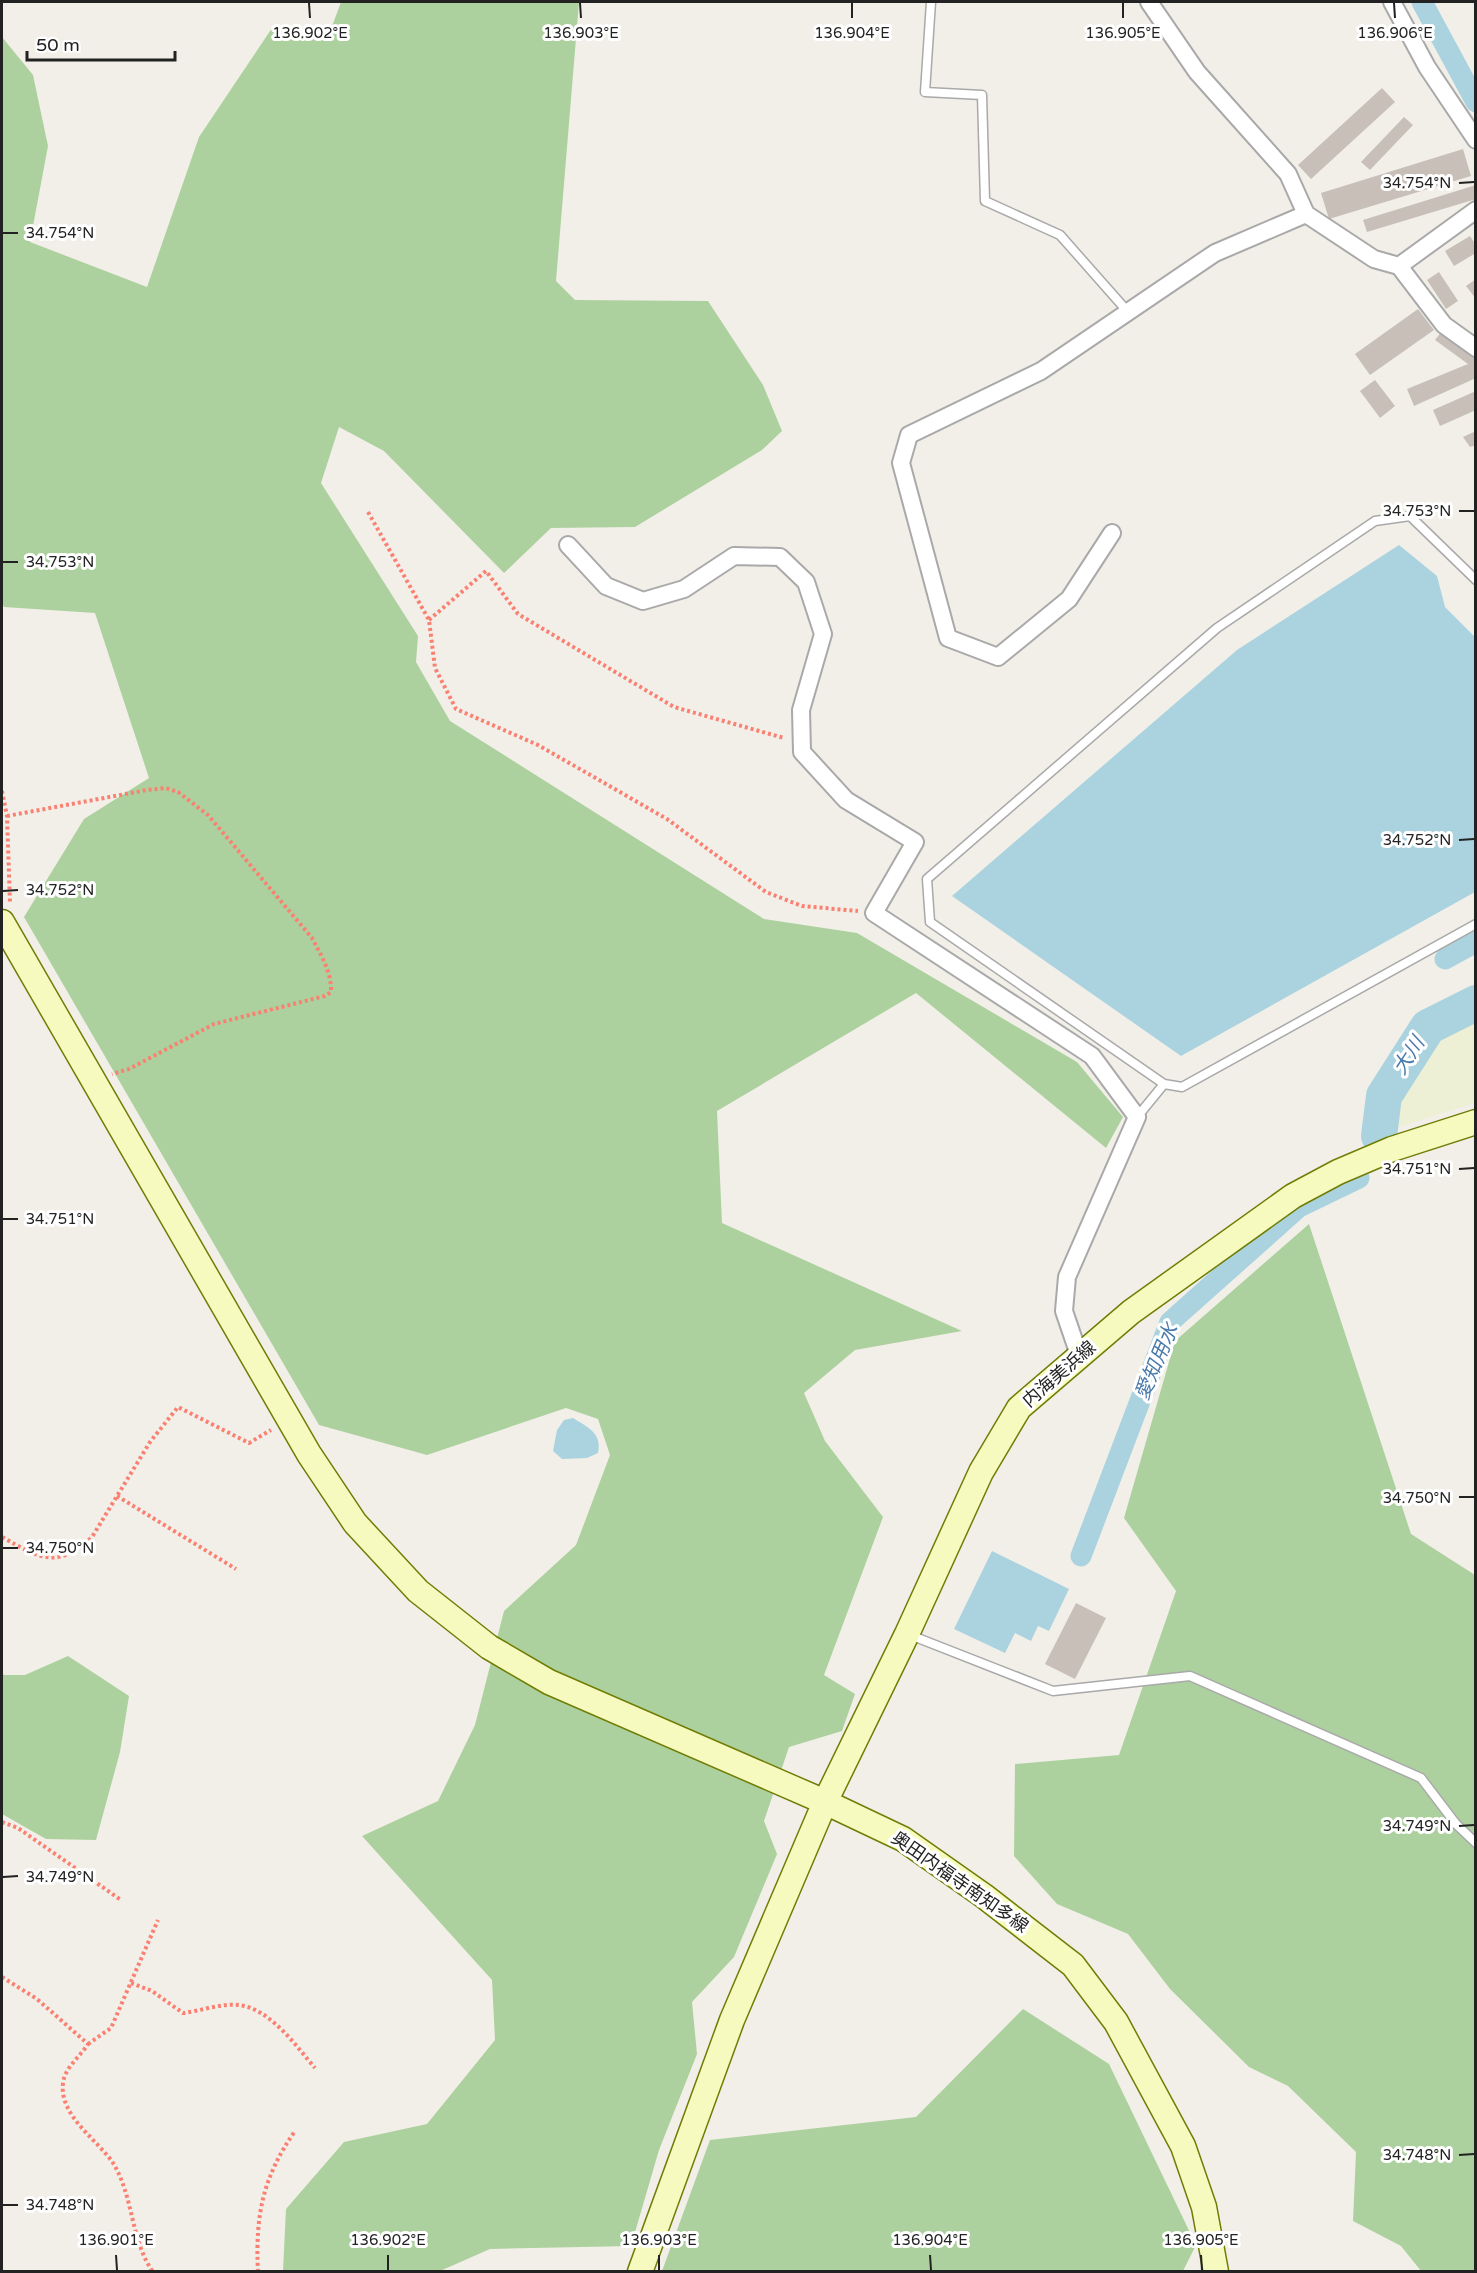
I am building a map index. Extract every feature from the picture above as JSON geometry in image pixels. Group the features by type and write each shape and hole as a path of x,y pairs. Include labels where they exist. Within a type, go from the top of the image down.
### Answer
{"main road":[{"name":"奥田内福寺南知多線","path":"6,914 95,1081 289,1419 355,1523 418,1590 489,1647 549,1682 825,1802 903,1839 984,1896 1073,1965 1116,2022 1183,2146 1204,2207 1216,2271"},
{"name":"内海美浜線","path":"825,1802 907,1634 981,1472 1019,1408 1131,1312 1293,1196 1338,1172 1392,1149 1476,1122"},
{"path":"640,2271 732,2020 825,1802"}],"street":[{"path":"1149,2 1197,72 1288,174 1306,214 1374,259 1399,266 1444,325 1476,348"},
{"path":"1392,2 1427,67 1476,140"},
{"path":"1399,266 1476,210"},
{"path":"1112,533 1069,599 998,657 948,638 901,463 909,435 1041,371 1215,253 1306,214"},
{"path":"568,545 606,586 643,601 684,589 734,556 780,557 806,582 823,634 801,710 802,752 846,800 915,842 874,913 1092,1056 1137,1117 1067,1277 1064,1311 1079,1355"}],"lane":[{"path":"931,2 926,92 982,95 985,201 1060,235 1129,313"},
{"path":"1476,580 1410,516 1375,521 1217,628 927,879 930,922 1164,1084 1182,1087 1476,924"},
{"path":"1137,1117 1164,1084"},
{"path":"907,1634 1053,1691 1190,1676 1421,1778 1456,1824 1476,1843"}],"path":[{"path":"368,512 429,620 435,668 456,709 538,745 667,819 766,892 802,906 874,913"},
{"path":"429,620 486,571 518,614 674,707 780,735 802,752"},
{"path":"7,816 147,790 166,788 178,792 208,815 312,938 332,981 331,992 325,996 214,1024 129,1069 95,1081"},
{"path":"2,791 7,816 6,914"},
{"path":"2,1537 39,1556 66,1557 92,1537 150,1442 178,1407 249,1443 289,1419"},
{"path":"117,1497 236,1569"},
{"path":"2,1822 18,1828 121,1900"},
{"path":"153,2271 142,2257 125,2189 113,2163 66,2105 63,2083 70,2066 88,2044 111,2028 158,1920"},
{"path":"2,1977 37,1999 88,2044"},
{"path":"131,1983 152,1991 183,2013 237,2004 256,2009 285,2034 315,2068"},
{"path":"258,2271 258,2235 265,2185 280,2152 295,2131"}],"green space":[{"path":"341,2 579,2 556,281 575,300 708,301 763,385 782,431 762,450 635,527 551,528 504,573 384,451 339,427 321,483 418,636 416,662 450,721 764,919 857,933 1077,1062 1123,1117 1106,1148 916,993 717,1111 722,1223 962,1331 855,1350 804,1393 825,1441 883,1517 824,1675 855,1694 842,1731 789,1747 764,1821 777,1854 734,1957 692,2002 697,2054 659,2150 631,2246 490,2249 440,2271 283,2271 286,2209 344,2142 427,2124 495,2040 492,1980 362,1836 438,1801 475,1725 504,1611 576,1545 610,1455 598,1419 566,1408 427,1455 319,1425 24,917 84,819 149,778 95,613 4,607 2,603 2,37 33,75 48,146 30,242 147,287 199,137 272,28 327,40"},
{"path":"1475,1019 1475,1103 1392,1129 1397,1097 1437,1039"},
{"path":"1309,1224 1411,1534 1475,1575 1475,2271 1421,2271 1401,2246 1353,2221 1356,2152 1288,2086 1249,2067 1170,1989 1128,1934 1057,1904 1014,1856 1015,1764 1119,1755 1176,1591 1124,1518 1175,1341"},
{"path":"68,1656 129,1696 120,1752 96,1840 46,1839 2,1814 2,1673 4,1675 25,1675"},
{"path":"1023,2009 1109,2064 1196,2245 1183,2271 662,2271 710,2140 916,2117"}],"water":[{"path":"1399,545 1437,576 1445,607 1475,637 1475,892 1181,1056 952,896 1237,650"},
{"path":"573,1418 589,1428 596,1436 599,1446 598,1453 587,1458 562,1459 553,1451 557,1430 564,1420"},
{"path":"992,1551 1069,1589 1049,1631 1038,1626 1031,1641 1015,1633 1005,1653 954,1629"}],"building":[{"path":"1382,88 1395,102 1311,179 1298,165"},
{"path":"1404,117 1413,125 1370,170 1361,162"},
{"path":"1463,149 1471,176 1329,219 1321,193"},
{"path":"1476,185 1476,199 1367,232 1363,220"},
{"path":"1470,236 1476,245 1476,253 1454,266 1445,251"},
{"path":"1439,272 1458,301 1446,309 1427,280"},
{"path":"1476,279 1476,299 1466,286"},
{"path":"1418,309 1434,330 1370,375 1355,354"},
{"path":"1442,331 1476,357 1476,378 1414,406 1407,389 1468,364 1435,340"},
{"path":"1375,380 1395,406 1380,418 1360,391"},
{"path":"1476,391 1476,410 1440,426 1433,410"},
{"path":"1476,431 1476,445 1470,447 1463,437"},
{"path":"1076,1603 1106,1618 1075,1679 1045,1664"}],"waterway":[{"name":"愛知用水","path":"1422,2 1476,102"},
{"name":"愛知用水","path":"1445,959 1476,942"},
{"name":"大川","path":"1379,1136 1384,1096 1428,1027 1476,1003"},
{"name":"愛知用水","path":"1081,1556 1170,1322 1299,1207 1359,1178"}]}
